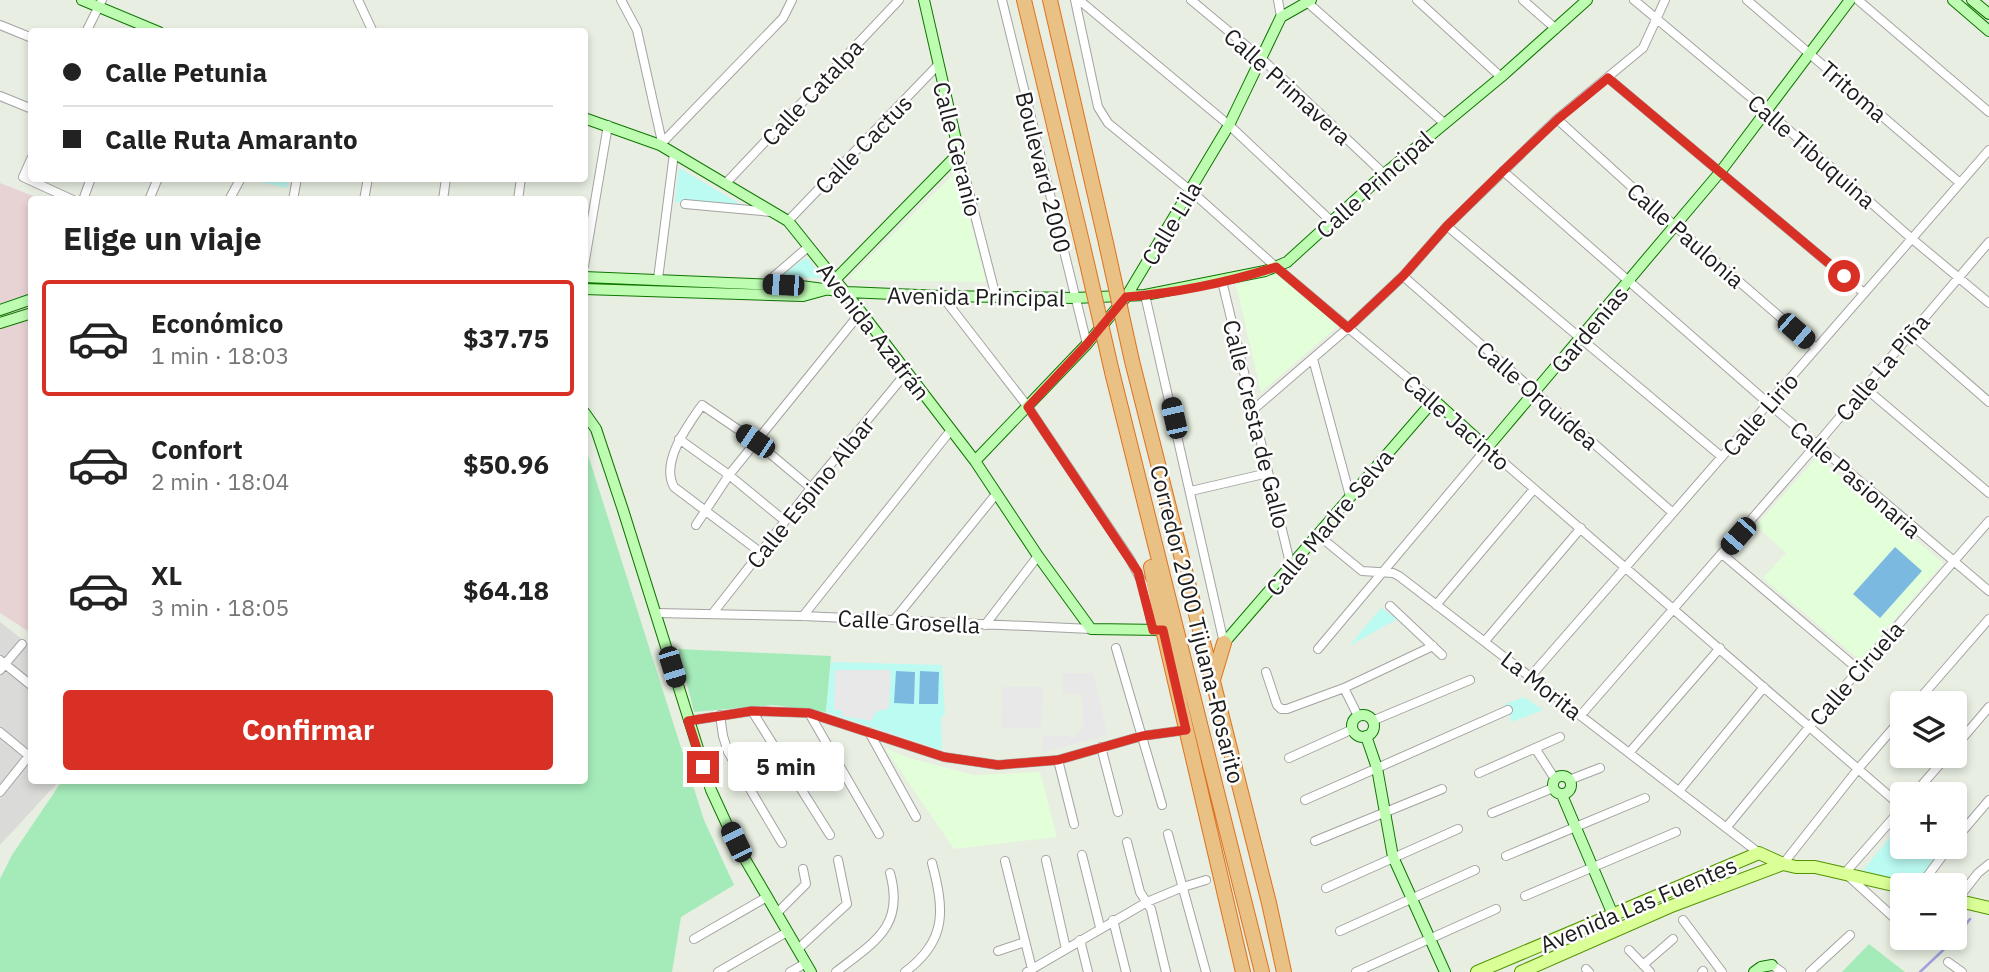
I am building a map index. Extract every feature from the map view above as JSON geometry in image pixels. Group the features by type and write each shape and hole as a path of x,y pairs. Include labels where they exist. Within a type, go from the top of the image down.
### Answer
{"highway":[{"name":"Corredor 2000 Tijuana-Rosarito","path":"1024,0 1145,510 1262,972"},
{"name":"Corredor 2000 Tijuana-Rosarito","path":"1050,0 1132,361 1284,972"},
{"path":"1145,510 1145,534 1158,630 1186,730 1245,972"},
{"path":"1212,684 1224,643"},
{"path":"1237,867 1245,972"},
{"path":"1266,893 1293,972"}],"main road":[{"path":"1759,853 1783,864 1815,867 1890,884"},
{"name":"Avenida Las Fuentes","path":"1477,972 1493,968 1759,853"},
{"name":"Avenida Las Fuentes","path":"1521,972 1669,907 1783,864"},
{"path":"1967,903 1989,908"}],"street":[{"path":"82,0 101,4 148,28"},
{"path":"358,0 371,28"},
{"path":"621,0 636,30 661,144"},
{"path":"661,144 783,18 792,0"},
{"name":"Calle Catalpa","path":"726,183 899,0"},
{"name":"Calle Geranio","path":"924,0 958,153 996,297"},
{"name":"Boulevard 2000","path":"1002,0 1087,344"},
{"path":"1077,0 1229,125 1332,222"},
{"name":"Calle Jacinto","path":"1077,0 1102,116 1108,123 1434,400 1890,797"},
{"name":"Calle Primavera","path":"1191,0 1262,59 1384,174"},
{"path":"1278,0 1281,17 1309,1 1444,123"},
{"path":"1417,0 1501,77"},
{"path":"1523,0 1556,29"},
{"name":"Calle Principal","path":"1126,297 1222,281 1287,262 1384,174 1501,77 1587,0"},
{"name":"Calle Tibuquina","path":"1634,0 1989,303"},
{"path":"1254,409 1348,328 1403,276 1447,226 1558,119 1643,48 1665,0"},
{"name":"Tritoma","path":"1747,0 1960,183"},
{"name":"Gardenias","path":"1318,649 1676,227 1850,0"},
{"path":"1858,0 1989,112"},
{"path":"1954,0 1989,31"},
{"path":"1972,0 1989,14"},
{"path":"88,28 101,4"},
{"name":"Calle Lila","path":"975,461 1087,344 1126,297 1229,125 1281,17"},
{"path":"0,25 28,36"},
{"name":"Calle Cactus","path":"788,221 937,66"},
{"path":"1608,78 1864,293"},
{"path":"0,96 28,107"},
{"name":"Avenida Azafrán","path":"588,118 661,144 788,221 862,312 975,461 1038,556 1091,629"},
{"name":"Calle Paulonia","path":"1558,119 1676,227 1816,348"},
{"path":"588,242 608,125"},
{"name":"Calle Lirio","path":"1530,677 1989,150"},
{"path":"658,279 674,153"},
{"path":"825,290 958,153"},
{"path":"28,165 23,177 28,179"},
{"name":"Calle Pasionaria","path":"1503,171 1629,283 1989,592"},
{"path":"34,182 64,196"},
{"path":"685,204 774,212"},
{"path":"1447,226 1722,457"},
{"name":"Calle La Piña","path":"1581,715 1989,242"},
{"path":"765,284 808,247"},
{"name":"Calle Orquídea","path":"1403,276 1673,513"},
{"name":"Avenida Principal","path":"588,277 765,284 846,292 942,296 1126,297"},
{"name":"Calle Cresta de Gallo","path":"1222,281 1292,567"},
{"name":"Avenida Principal","path":"588,289 803,296 825,290"},
{"path":"1145,295 1224,643"},
{"path":"942,296 1028,407 1138,572 1158,630"},
{"path":"0,310 28,300"},
{"path":"696,525 755,441 862,312"},
{"path":"0,323 28,314"},
{"path":"1910,333 1989,402"},
{"path":"1313,359 1350,496"},
{"name":"Calle Espino Albar","path":"713,613 907,372"},
{"path":"1864,387 1989,493"},
{"name":"Calle Madre Selva","path":"1224,643 1434,400"},
{"path":"761,552 674,487 670,480 669,472 679,439 702,405 755,441 811,488"},
{"path":"588,418 596,429 711,790 736,842 808,967 790,972"},
{"path":"803,616 951,430"},
{"path":"679,439 729,475 785,522"},
{"path":"1191,491 1268,473"},
{"path":"1436,605 1534,489"},
{"path":"894,620 997,493"},
{"name":"Calle Ciruela","path":"1726,828 1810,726 1989,521"},
{"path":"1485,641 1581,528"},
{"name":"La Morita","path":"1318,535 1362,571 1399,576 1759,853"},
{"path":"1722,554 1859,670"},
{"path":"985,625 1038,556"},
{"path":"1390,606 1442,655"},
{"name":"Calle Grosella","path":"656,613 1158,630"},
{"path":"1926,691 1989,619"},
{"path":"22,644 2,664 28,683"},
{"path":"1266,672 1277,705 1281,709 1287,709 1344,688 1433,646"},
{"path":"1116,648 1162,805"},
{"path":"1629,753 1720,648"},
{"path":"1372,721 1470,680"},
{"path":"1679,792 1764,687"},
{"path":"1344,688 1358,716"},
{"path":"1967,733 1989,707"},
{"path":"1305,800 1508,710"},
{"path":"688,721 752,711 809,713 944,757 998,765 1058,760 1142,736 1186,730"},
{"path":"752,711 830,835"},
{"path":"809,713 879,834"},
{"path":"720,715 729,752 782,843"},
{"path":"1364,715 1372,721 1373,728 1366,736 1356,734 1353,729 1352,723 1358,716 1364,715"},
{"path":"1289,758 1353,729"},
{"path":"0,732 28,753"},
{"path":"869,732 916,817"},
{"path":"1783,864 1890,732"},
{"path":"1366,736 1377,768 1393,857 1444,972"},
{"path":"1479,773 1560,737"},
{"path":"1101,747 1118,812"},
{"path":"1535,747 1576,827 1619,929"},
{"path":"0,792 28,757"},
{"path":"1058,760 1074,824"},
{"path":"1492,813 1557,787 1570,789 1569,780 1600,768"},
{"path":"1924,782 1937,768"},
{"path":"1315,841 1442,789"},
{"path":"1506,856 1645,798"},
{"path":"1967,826 1989,800"},
{"path":"1890,822 1845,873 1890,914"},
{"path":"1326,888 1458,829"},
{"path":"1525,896 1676,832"},
{"path":"1168,834 1206,972"},
{"path":"1127,842 1140,892 1151,909 1166,972"},
{"path":"1082,855 1100,927"},
{"path":"798,949 848,904 838,860"},
{"path":"1046,860 1066,949"},
{"path":"1005,861 1030,971 1100,927 1147,902 1206,880"},
{"path":"905,972 918,962 932,944 939,922 941,899 932,863"},
{"path":"1967,886 1989,864"},
{"path":"777,913 807,884 803,869"},
{"path":"1340,931 1475,870"},
{"path":"836,972 874,942 893,916 895,890 890,873"},
{"path":"694,939 767,897"},
{"path":"1356,972 1496,909"},
{"path":"1113,920 1126,972"},
{"path":"1683,920 1723,972"},
{"path":"718,972 788,932"},
{"path":"1810,972 1850,935"},
{"path":"1629,950 1646,968 1673,939"},
{"path":"1080,940 1088,972"},
{"path":"999,951 1025,942"},
{"path":"1948,962 1962,972"},
{"path":"1754,972 1761,967 1772,965 1782,972"}],"shaded area":[{"path":"679,168 745,207 675,202"},
{"path":"957,171 986,282 853,280 851,276"},
{"path":"262,182 288,182 287,188"},
{"path":"0,183 33,196 28,196 28,631 0,613"},
{"path":"804,259 809,259 821,278 780,277"},
{"path":"1276,273 1339,325 1261,392 1236,285"},
{"path":"1817,457 1943,563 1860,660 1763,578 1786,553 1756,526"},
{"path":"1895,547 1922,571 1880,618 1853,594"},
{"path":"1381,608 1397,619 1349,646"},
{"path":"0,622 28,644 28,784 56,784 0,845"},
{"path":"831,662 942,665 945,715 941,718 942,750 826,712"},
{"path":"835,670 891,670 889,708 876,712 871,721 842,716 841,710 834,710"},
{"path":"896,671 915,672 914,704 894,703"},
{"path":"920,671 939,672 938,704 919,704"},
{"path":"1062,673 1094,673 1107,735 1043,752 1043,736 1069,736 1071,739 1084,726 1082,695 1063,693"},
{"path":"1002,687 1043,687 1041,728 1001,728"},
{"path":"1524,697 1543,710 1512,722 1505,704"},
{"path":"885,748 909,758 974,775 1040,772 1057,837 954,849"},
{"path":"1890,837 1890,859 1936,859 1925,873 1890,873 1890,879 1862,872"}],"green space":[{"path":"588,456 704,820 734,885 681,917 672,972 0,972 0,879 12,855 60,784 588,784"},
{"path":"678,649 831,656 826,712 773,705 694,712"},
{"path":"1869,944 1905,972 1842,972"}],"waterway":[{"path":"1920,972 1956,938 1970,919"}],"route":[{"path":"703,767 688,721 752,711 809,713 944,757 998,765 1058,760 1142,736 1186,730 1163,630 1153,630 1138,572 1028,407 1087,344 1126,297 1222,281 1276,267 1348,328 1403,276 1447,226 1503,171 1558,119 1608,78 1844,276"}]}
